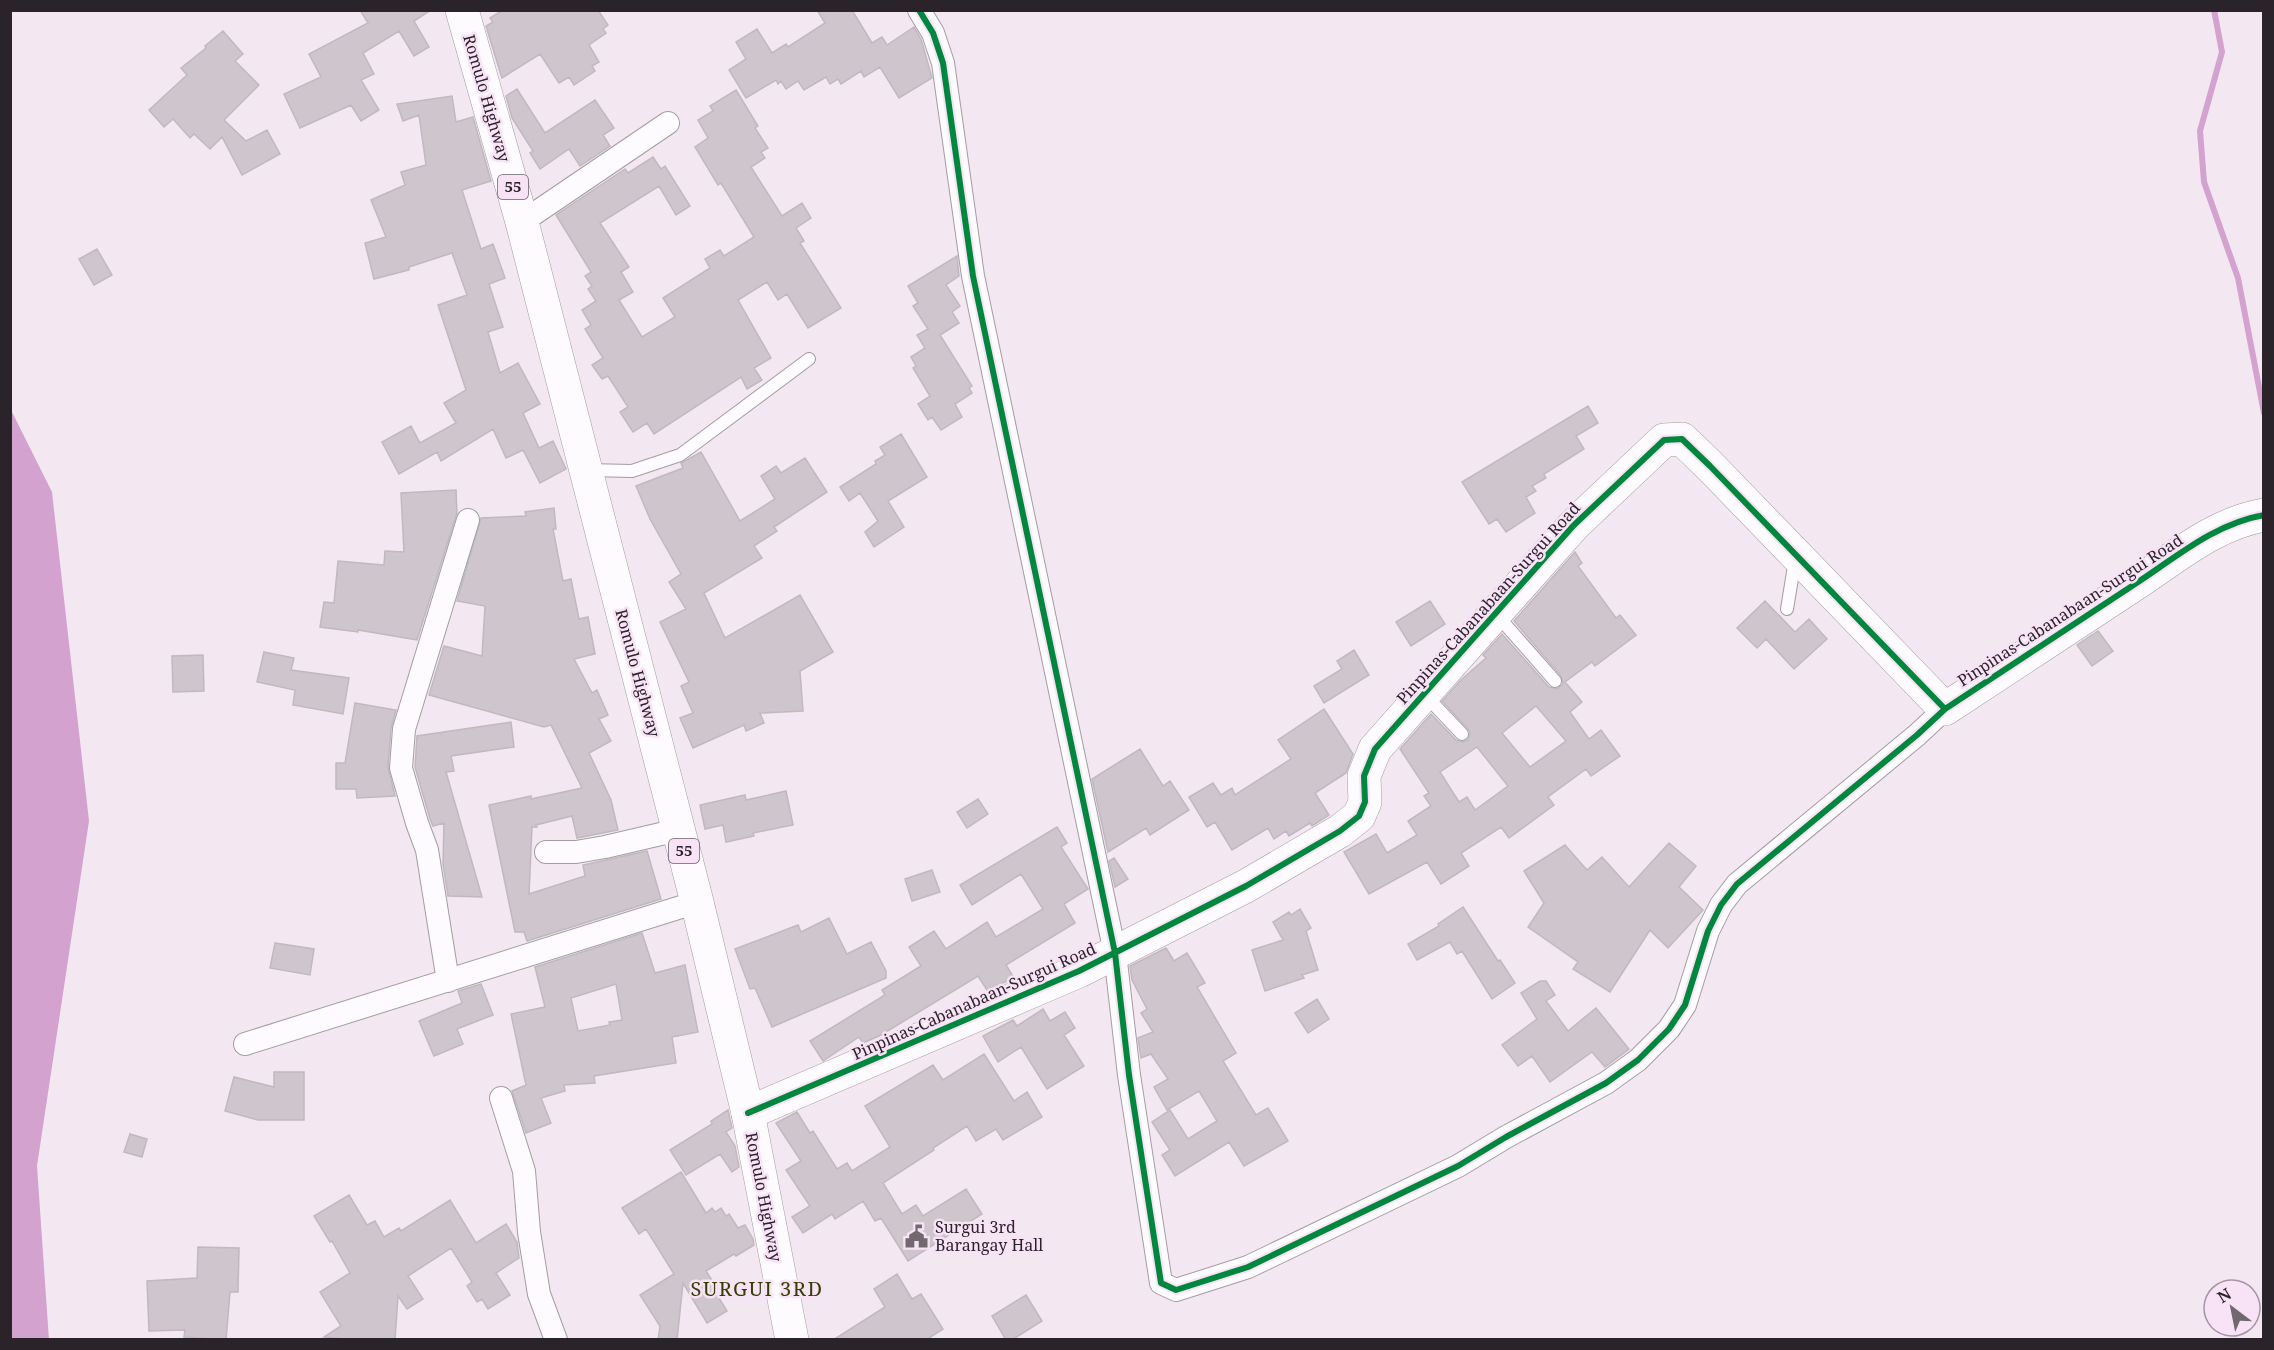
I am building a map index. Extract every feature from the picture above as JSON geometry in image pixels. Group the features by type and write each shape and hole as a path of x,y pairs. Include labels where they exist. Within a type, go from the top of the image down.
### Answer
{"main road":[{"name":"Romulo Highway","path":"462,10 522,222 697,902 748,1113 792,1340"},
{"name":"Pinpinas-Cabanabaan-Surgui Road","path":"748,1113 1068,976 1246,886 1340,831 1363,809 1364,776 1375,749 1574,525 1664,440 1682,439 1703,459 1945,709 2150,575 2184,550 2225,526 2262,515"}],"street":[{"path":"919,10 933,33 943,63 973,276 1114,953 1129,1075 1161,1283 1176,1290 1248,1267 1458,1166 1506,1137 1606,1083 1638,1060 1669,1029 1685,1005 1708,931 1721,905 1737,884 1917,735 1945,709"},
{"path":"522,222 668,123"},
{"path":"448,981 427,850 401,768 404,729 468,520"},
{"path":"546,852 576,852 678,830"},
{"path":"245,1044 697,902"},
{"path":"501,1098 524,1171 529,1232 539,1294 556,1340"}],"lane":[{"path":"585,470 632,471 680,455 808,358"},
{"path":"1787,609 1796,556"},
{"path":"1496,614 1555,681"},
{"path":"1424,694 1462,734"}],"shaded area":[{"path":"10,408 52,492 89,821 37,1166 49,1340 10,1339"}],"building":[{"path":"360,10 431,10 414,21 429,47 414,56 399,31 363,53 374,74 361,80 379,110 361,121 351,105 300,128 284,94 321,77 309,54 368,23"},
{"path":"503,10 598,10 608,25 603,29 606,33 589,45 599,62 592,66 595,71 574,85 569,77 559,83 540,54 502,78 486,26 493,22 490,18"},
{"path":"817,10 852,10 872,43 882,37 887,45 914,27 921,39 932,78 899,98 880,67 864,77 861,71 841,84 838,79 830,84 826,77 804,90 798,81 786,89 781,81 778,84 776,80 746,98 729,70 746,59 736,42 757,29 772,53 786,44 788,47 825,23"},
{"path":"223,31 243,54 235,61 259,85 224,120 246,141 267,130 280,154 242,175 222,137 210,149 194,134 190,138 173,119 164,127 149,110 187,75 181,68"},
{"path":"517,89 545,133 595,100 614,128 603,135 610,146 580,166 569,149 540,169 530,153 533,151 512,118 506,96"},
{"path":"736,90 758,126 755,128 768,148 761,152 765,158 751,167 782,216 802,203 811,218 796,228 804,241 800,243 841,308 808,328 787,294 778,300 767,282 738,300 771,358 754,368 762,380 747,389 741,377 654,434 647,423 633,432 620,412 628,407 608,376 602,379 592,365 603,358 585,329 591,325 582,310 596,301 588,289 592,286 585,276 591,272 556,215 625,169 628,173 653,157 661,169 665,166 690,206 676,215 659,186 600,223 629,267 621,272 633,292 619,300 642,337 675,317 663,298 710,268 705,259 720,250 724,256 754,237 721,183 718,185 695,147 708,138 698,120 713,111 710,106"},
{"path":"452,96 456,122 473,117 491,181 462,190 481,249 493,244 505,278 489,284 503,327 488,332 500,373 518,363 540,404 523,413 539,448 553,441 566,469 540,483 523,450 506,458 493,429 441,461 437,452 399,474 382,442 411,426 420,443 456,423 444,403 466,390 438,305 467,295 452,253 409,267 409,270 374,279 365,243 386,237 371,200 405,185 401,172 426,165 419,115 403,121 397,104"},
{"path":"97,249 112,275 94,285 79,259"},
{"path":"957,256 959,276 946,285 960,306 952,312 959,323 940,335 972,386 969,388 972,393 955,404 962,417 941,430 932,417 928,420 918,404 930,396 913,368 916,366 911,357 925,348 917,335 928,329 913,306 918,303 908,286"},
{"path":"1588,406 1598,423 1576,436 1584,449 1544,474 1546,478 1532,486 1536,491 1526,497 1535,513 1506,532 1497,519 1489,524 1462,482"},
{"path":"901,434 927,477 888,501 904,527 874,547 865,532 878,521 860,493 849,501 840,487 876,464 875,461 885,455 880,447"},
{"path":"701,452 740,521 775,499 761,476 776,466 781,473 805,458 827,492 774,527 777,531 754,546 762,558 704,593 725,638 800,595 833,652 800,671 803,711 760,713 764,723 746,731 744,725 693,748 680,718 693,713 681,686 689,682 660,622 686,609 669,582 681,574 650,519 636,486 683,468 681,463"},
{"path":"456,490 457,513 417,640 358,630 358,632 320,627 324,602 334,603 338,561 384,565 385,551 404,552 401,493"},
{"path":"554,508 556,529 553,529 563,581 571,579 579,619 588,617 595,654 574,659 592,693 597,690 608,715 599,719 611,741 589,753 611,800 618,830 577,838 572,816 532,827 529,894 585,876 583,865 647,851 661,899 527,941 524,932 515,932 489,805 582,788 551,725 544,727 429,695 444,646 482,656 485,606 457,601 481,518 526,516 525,512"},
{"path":"1575,552 1582,563 1578,566 1616,618 1620,615 1636,635 1595,666 1592,662 1565,682 1582,702 1570,712 1589,739 1601,730 1620,756 1591,776 1586,769 1548,797 1554,805 1509,838 1501,827 1461,853 1469,866 1441,884 1427,862 1369,894 1344,852 1376,834 1387,853 1417,835 1408,821 1431,806 1424,796 1429,793 1400,749 1431,714 1456,740 1463,742 1468,740 1470,733 1468,729 1442,701 1486,658 1483,655 1502,634 1549,687 1557,689 1563,684 1561,676 1514,621","holes":["1536,706 1566,741 1530,767 1502,733","1477,747 1508,786 1475,810 1467,797 1459,802 1440,772"]},
{"path":"1430,601 1445,624 1411,646 1396,622"},
{"path":"1765,601 1795,632 1809,619 1827,639 1794,669 1766,639 1757,648 1737,628"},
{"path":"2098,631 2113,651 2092,666 2077,645"},
{"path":"1354,650 1369,675 1324,703 1314,686 1342,669 1337,661"},
{"path":"264,652 294,658 291,670 349,678 343,714 293,705 295,690 257,682"},
{"path":"203,655 204,691 173,692 172,656"},
{"path":"355,703 396,710 391,728 388,767 395,796 357,798 356,789 336,789 336,763 345,763"},
{"path":"1324,709 1353,754 1346,773 1315,793 1329,815 1312,826 1310,823 1289,836 1286,831 1274,839 1268,828 1232,850 1215,822 1207,827 1189,797 1213,783 1221,795 1232,788 1235,795 1291,759 1278,740"},
{"path":"511,722 514,747 451,756 454,771 446,772 482,897 448,896 443,864 444,823 433,826 430,819 415,767 417,736"},
{"path":"1140,749 1163,786 1170,781 1189,810 1150,835 1146,828 1108,852 1092,779"},
{"path":"786,791 793,825 753,833 754,836 726,842 723,825 705,829 700,805 745,795 746,800"},
{"path":"978,799 988,814 967,828 957,812"},
{"path":"1057,827 1067,843 1061,847 1088,889 1064,904 1075,923 1006,965 1014,978 987,990 978,976 881,1035 863,1043 859,1037 823,1061 810,1041 885,995 882,990 921,966 909,947 934,931 946,949 987,922 996,937 1043,909 1021,874 972,905 960,885"},
{"path":"1669,843 1696,866 1679,887 1703,910 1668,948 1650,930 1610,992 1573,969 1578,962 1528,927 1544,903 1524,871 1565,845 1587,870 1602,857 1629,887"},
{"path":"1114,858 1128,879 1115,887 1109,861"},
{"path":"932,870 940,892 912,901 905,879"},
{"path":"1463,907 1515,983 1492,999 1462,951 1457,954 1450,942 1417,960 1408,944 1439,926 1438,924"},
{"path":"1300,909 1311,928 1306,931 1318,970 1302,975 1304,978 1265,991 1252,950 1283,940 1273,922 1289,912 1291,915"},
{"path":"829,918 847,954 871,942 886,971 886,978 772,1027 755,988 750,989 735,949 798,925 801,932"},
{"path":"642,933 655,973 685,965 698,1032 672,1037 676,1063 594,1076 595,1083 564,1085 565,1091 541,1098 551,1123 526,1133 512,1091 526,1085 511,1014 545,1007 535,967","holes":["616,984 622,1020 609,1022 610,1025 578,1031 571,998"]},
{"path":"275,943 314,949 310,975 270,968"},
{"path":"1166,948 1174,961 1187,953 1205,983 1197,987 1236,1053 1223,1061 1256,1115 1268,1108 1288,1141 1244,1166 1229,1142 1175,1176 1162,1155 1170,1150 1152,1122 1170,1110 1188,1139 1217,1121 1199,1091 1167,1110 1154,1087 1168,1079 1151,1054 1141,1058 1138,1038 1153,1032 1141,1013 1147,1009 1132,980 1130,966"},
{"path":"1540,981 1546,981 1555,995 1546,1001 1568,1031 1596,1008 1629,1049 1605,1067 1592,1052 1550,1082 1532,1056 1518,1066 1502,1045 1537,1019 1521,993"},
{"path":"481,984 493,1015 457,1029 463,1044 434,1056 419,1021 462,1003 458,991"},
{"path":"1317,999 1329,1019 1308,1033 1295,1013"},
{"path":"1043,1009 1050,1021 1065,1012 1075,1028 1064,1035 1084,1066 1047,1089 1021,1047 998,1062 983,1036 1013,1020 1017,1026"},
{"path":"984,1054 1014,1101 1027,1092 1042,1117 1003,1140 996,1129 976,1141 967,1126 883,1183 902,1214 916,1205 923,1216 966,1189 982,1214 908,1261 881,1218 875,1221 863,1201 835,1219 832,1214 803,1233 792,1217 810,1206 786,1170 801,1161 776,1123 797,1112 810,1133 813,1131 837,1169 847,1163 852,1171 890,1147 865,1106 933,1065 943,1080"},
{"path":"274,1072 304,1072 304,1120 258,1120 225,1111 234,1077 274,1087"},
{"path":"728,1110 732,1128 726,1132 735,1146 739,1167 732,1172 720,1154 686,1175 670,1150 712,1124 711,1121"},
{"path":"130,1134 147,1139 142,1157 124,1152"},
{"path":"681,1172 706,1213 712,1208 715,1212 721,1208 726,1216 729,1214 738,1228 745,1225 754,1245 706,1271 717,1288 714,1290 727,1311 707,1323 683,1283 677,1340 658,1340 660,1326 640,1295 674,1274 646,1229 639,1234 622,1208"},
{"path":"349,1195 367,1225 375,1221 384,1237 399,1228 401,1231 450,1200 476,1243 506,1224 517,1242 519,1258 496,1273 510,1295 488,1309 482,1299 477,1302 467,1286 472,1282 451,1248 408,1276 423,1299 407,1309 398,1296 395,1340 324,1337 341,1326 320,1292 350,1273 332,1241 330,1242 314,1216"},
{"path":"198,1247 239,1248 238,1292 230,1292 226,1340 184,1337 185,1330 149,1331 147,1281 197,1278"},
{"path":"897,1274 912,1299 921,1294 943,1329 926,1340 833,1340 885,1307 874,1289"},
{"path":"1026,1295 1042,1321 1012,1340 1006,1340 992,1316"}],"waterway":[{"path":"2214,10 2222,52 2200,131 2204,182 2238,278 2264,413"}],"cycle path":[{"path":"919,10 933,33 943,63 973,276 1115,953 1129,1075 1161,1283 1176,1290 1248,1267 1458,1166 1506,1137 1606,1083 1638,1060 1669,1029 1685,1005 1708,931 1721,905 1737,884 1917,735 1945,709"},
{"path":"748,1113 1079,971 1246,886 1340,831 1359,816 1365,802 1364,776 1375,749 1574,525 1664,440 1682,439 1945,709 2211,534 2264,515"}],"place":[{"name":"Surgui 3rd Barangay Hall","path":"917,1236"}],"district":[{"name":"SURGUI 3RD","path":"757,1289"}]}
